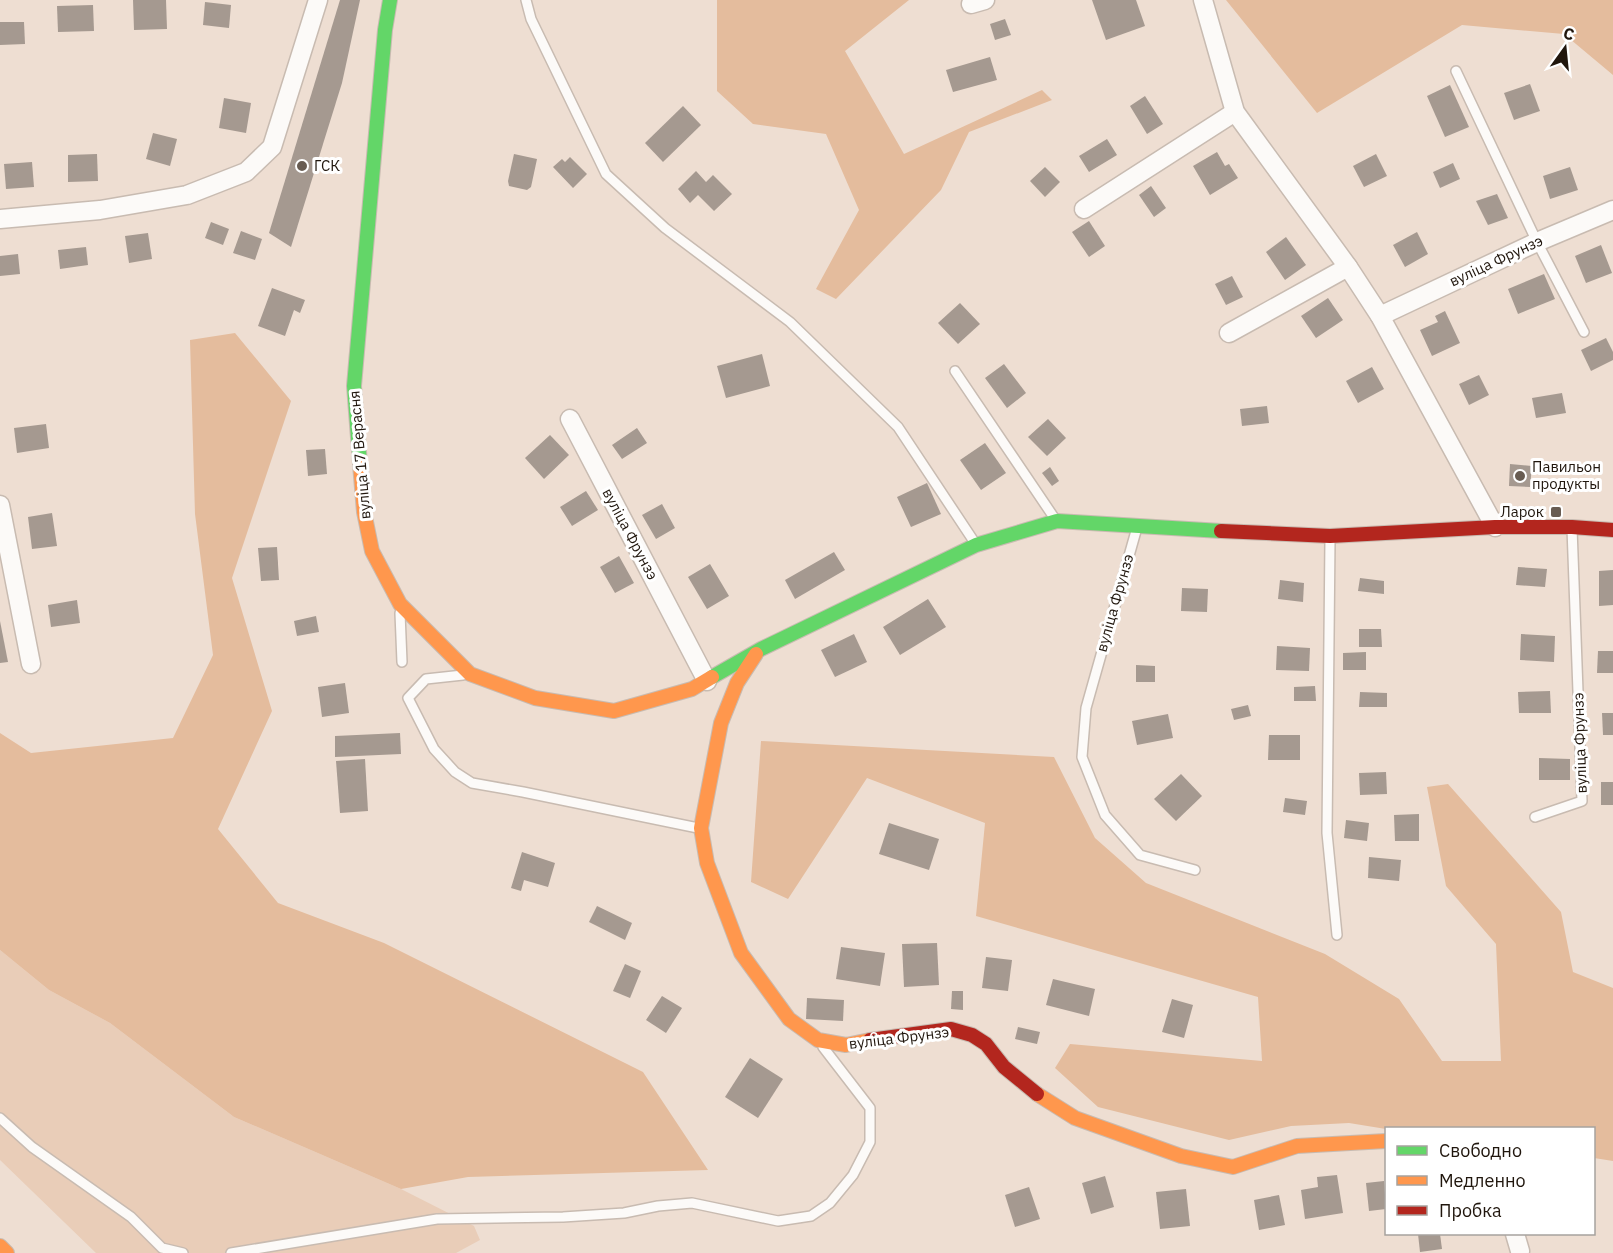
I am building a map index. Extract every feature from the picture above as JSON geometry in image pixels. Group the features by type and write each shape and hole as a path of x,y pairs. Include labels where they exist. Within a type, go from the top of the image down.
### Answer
{"street":[{"path":"0,219 100,210 187,195 246,171 272,147 318,0"},
{"name":"вуліца 17 Верасня","path":"390,0 385,30 354,386 360,482 372,551 400,604 470,674 535,698 614,711 692,689 760,648"},
{"path":"1203,0 1235,112 1348,267 1380,316 1496,527"},
{"path":"1083,209 1235,112"},
{"name":"вуліца Фрунзэ","path":"1380,316 1537,242 1613,210"},
{"path":"1229,333 1348,267"},
{"name":"вуліца Фрунзэ","path":"570,419 707,681"},
{"path":"0,505 31,664"},
{"path":"760,648 976,545 1057,521 1330,536 1496,527 1613,530"},
{"name":"вуліца Фрунзэ","path":"760,648 737,683 721,723 701,828 711,873 741,953 789,1019 818,1040 846,1045 886,1036 951,1029 972,1035 986,1044 1004,1067 1028,1088 1075,1118 1181,1156 1233,1167 1297,1146 1385,1141"},
{"path":"0,1246 7,1253"}],"lane":[{"path":"526,0 531,19 606,174 665,228 790,322 898,427 976,545"},
{"path":"1456,70 1537,242 1584,332"},
{"path":"955,371 1057,521"},
{"name":"вуліца Фрунзэ","path":"1137,527 1086,708 1082,757 1105,815 1140,855 1195,870"},
{"name":"вуліца Фрунзэ","path":"1535,817 1582,801 1572,528"},
{"path":"1330,536 1327,833 1337,935"},
{"path":"400,604 402,662"},
{"path":"470,674 426,679 408,698 434,749 455,772 472,783 701,828"},
{"path":"231,1253 437,1219 563,1217 624,1213 658,1206 692,1203 778,1221 811,1216 830,1203 853,1175 870,1142 870,1108 818,1040"},
{"path":"0,1118 32,1147 131,1217 162,1248 183,1253"}],"shaded area":[{"path":"717,0 909,0 845,51 904,154 1042,90 1052,100 969,132 941,190 836,299 816,289 859,210 826,134 753,124 717,91"},
{"path":"1226,0 1613,0 1613,75 1564,34 1462,25 1317,113"},
{"path":"235,333 291,401 232,578 272,711 218,829 278,903 384,943 643,1072 708,1170 468,1177 401,1189 234,1117 110,1023 49,990 0,950 0,733 31,753 173,738 213,655 195,514 190,340"},
{"path":"761,741 1054,757 1095,838 1146,883 1325,954 1399,999 1442,1061 1501,1061 1496,944 1446,886 1427,787 1448,784 1561,912 1573,972 1613,988 1613,1161 1595,1158 1595,1127 1385,1127 1385,1129 1349,1123 1291,1126 1229,1140 1098,1107 1055,1068 1070,1044 1262,1061 1258,997 976,916 985,823 867,778 788,899 751,882"},
{"path":"0,950 49,990 110,1023 234,1117 401,1189 474,1226 480,1240 456,1253 96,1253 0,1160"}],"building":[{"path":"133,0 166,0 167,29 134,30"},
{"name":"ГСК","path":"340,0 360,0 342,83 291,247 269,233"},
{"path":"1092,0 1136,0 1145,26 1106,40"},
{"path":"205,2 231,5 229,28 203,25"},
{"path":"93,5 94,31 58,32 57,6"},
{"path":"1005,19 1011,35 995,40 990,24"},
{"path":"0,22 24,22 25,44 0,45"},
{"path":"990,57 997,80 953,92 946,70"},
{"path":"1530,84 1540,111 1514,120 1504,93"},
{"path":"1450,85 1469,127 1445,137 1427,96"},
{"path":"1145,96 1163,124 1147,134 1130,106"},
{"path":"224,98 251,103 246,133 219,128"},
{"path":"683,106 701,125 663,162 645,143"},
{"path":"153,133 177,139 170,166 146,159"},
{"path":"1107,139 1117,155 1089,172 1079,156"},
{"path":"1217,152 1225,166 1229,164 1238,178 1210,195 1193,166"},
{"path":"97,154 98,181 68,182 68,155"},
{"path":"514,154 537,159 531,187 527,190 509,186"},
{"path":"1376,154 1387,176 1364,187 1353,166"},
{"path":"570,157 587,174 573,188 553,167 562,159 565,162"},
{"path":"32,162 34,187 6,189 4,164"},
{"path":"1453,163 1460,179 1440,188 1433,172"},
{"path":"1045,167 1060,182 1045,197 1030,181"},
{"path":"1570,167 1578,190 1550,199 1543,176"},
{"path":"696,171 706,182 713,175 732,194 714,211 698,195 690,203 678,189"},
{"path":"1151,186 1166,208 1154,217 1139,195"},
{"path":"1497,194 1508,218 1488,225 1476,201"},
{"path":"1089,221 1105,246 1089,257 1072,232"},
{"path":"211,222 229,229 223,245 205,238"},
{"path":"241,231 262,239 255,260 233,253"},
{"path":"1417,232 1428,254 1405,267 1393,245"},
{"path":"148,233 152,259 129,263 125,236"},
{"path":"1286,237 1306,265 1285,280 1266,252"},
{"path":"1601,245 1612,273 1586,283 1575,256"},
{"path":"86,247 88,265 60,269 58,250"},
{"path":"18,254 20,274 0,276 0,256"},
{"path":"1544,274 1555,299 1518,314 1508,289"},
{"path":"1232,276 1243,297 1226,305 1215,284"},
{"path":"272,288 305,300 300,313 294,310 285,336 258,326"},
{"path":"1328,298 1343,320 1316,338 1301,316"},
{"path":"960,303 980,324 958,344 938,323"},
{"path":"1445,311 1460,343 1432,356 1420,330 1438,322 1435,316"},
{"path":"1606,338 1613,352 1613,360 1591,371 1581,350"},
{"path":"762,354 770,386 726,398 717,366"},
{"path":"1004,364 1026,393 1007,408 985,378"},
{"path":"1372,367 1384,389 1358,403 1346,381"},
{"path":"1479,375 1489,395 1469,405 1459,384"},
{"path":"1562,393 1566,413 1536,418 1532,398"},
{"path":"1267,406 1269,423 1242,426 1240,409"},
{"path":"1048,419 1066,438 1047,456 1028,437"},
{"path":"46,424 49,448 17,453 14,428"},
{"path":"637,428 647,443 622,459 612,445"},
{"path":"550,435 569,455 544,479 525,458"},
{"path":"985,443 1006,473 981,490 960,460"},
{"path":"325,449 327,474 308,476 306,450"},
{"name":"Павильон продукты","path":"1510,464 1532,466 1530,487 1509,486"},
{"path":"1050,467 1059,481 1052,486 1042,473"},
{"path":"927,483 941,514 911,527 897,497"},
{"path":"586,491 598,510 572,526 560,507"},
{"path":"662,504 675,528 656,539 642,515"},
{"path":"52,513 57,546 32,549 28,517"},
{"path":"277,547 279,580 261,581 258,548"},
{"path":"834,552 845,570 795,599 785,580"},
{"path":"619,556 634,583 615,593 600,567"},
{"path":"710,564 729,596 707,609 688,577"},
{"path":"1518,567 1547,569 1545,587 1516,585"},
{"path":"1613,570 1613,605 1599,606 1599,571"},
{"path":"1360,578 1384,581 1384,594 1358,591"},
{"path":"1280,580 1304,583 1303,602 1278,599"},
{"path":"1182,588 1208,589 1207,612 1181,611"},
{"path":"928,599 946,627 900,655 883,627"},
{"path":"77,600 80,623 51,627 48,605"},
{"path":"316,616 319,632 297,636 294,621"},
{"path":"0,621 8,662 0,663"},
{"path":"1359,629 1381,629 1382,647 1359,647"},
{"path":"854,634 867,662 835,677 821,650"},
{"path":"1521,634 1555,636 1554,662 1520,660"},
{"path":"1277,646 1310,648 1309,671 1276,670"},
{"path":"1598,651 1613,651 1613,673 1597,673"},
{"path":"1366,652 1366,670 1343,670 1343,653"},
{"path":"1136,665 1155,666 1155,682 1136,682"},
{"path":"345,683 349,713 322,717 318,687"},
{"path":"1315,686 1316,701 1294,701 1294,687"},
{"path":"1550,691 1551,713 1519,713 1518,692"},
{"path":"1360,692 1387,693 1387,707 1359,707"},
{"path":"1248,705 1251,716 1234,720 1231,709"},
{"path":"1602,713 1613,713 1613,735 1603,735"},
{"path":"1168,714 1173,738 1137,745 1132,721"},
{"path":"400,733 401,754 335,757 335,736"},
{"path":"1269,735 1300,735 1300,760 1268,760"},
{"path":"1539,758 1570,759 1570,780 1539,780"},
{"path":"365,759 368,811 340,813 336,761"},
{"path":"1386,772 1387,794 1360,795 1359,773"},
{"path":"1181,774 1202,796 1176,821 1154,799"},
{"path":"1601,782 1613,782 1613,805 1601,805"},
{"path":"1285,798 1307,801 1305,815 1283,812"},
{"path":"1419,814 1419,841 1395,841 1394,815"},
{"path":"1346,820 1369,823 1367,841 1344,838"},
{"path":"889,823 939,839 929,870 879,854"},
{"path":"522,852 555,863 548,887 524,880 521,891 511,888"},
{"path":"1369,857 1401,860 1399,881 1368,878"},
{"path":"597,906 632,923 625,940 589,922"},
{"path":"937,943 939,985 904,987 902,944"},
{"path":"841,947 885,953 880,986 836,979"},
{"path":"986,957 1012,960 1008,991 982,988"},
{"path":"625,964 641,971 630,998 613,991"},
{"path":"1053,979 1095,989 1089,1016 1046,1005"},
{"path":"952,991 963,991 963,1010 951,1009"},
{"path":"662,996 682,1008 666,1033 646,1020"},
{"path":"807,998 844,1000 843,1021 806,1019"},
{"path":"1172,999 1193,1005 1184,1038 1162,1032"},
{"path":"1018,1027 1040,1032 1037,1044 1015,1039"},
{"path":"750,1058 783,1079 758,1118 725,1097"},
{"path":"1337,1175 1343,1213 1305,1219 1301,1190 1318,1187 1317,1177"},
{"path":"1105,1176 1114,1207 1091,1214 1082,1183"},
{"path":"1384,1181 1385,1209 1369,1211 1366,1183"},
{"path":"1029,1187 1040,1219 1015,1227 1005,1195"},
{"path":"1186,1189 1190,1226 1160,1229 1156,1192"},
{"path":"1279,1195 1285,1225 1259,1230 1254,1200"},
{"path":"1418,1235 1440,1235 1442,1249 1420,1252"}],"traffic: fast":[{"path":"360,464 354,386 385,30 390,0"},
{"path":"712,677 761,649 976,545 1057,521 1221,531"}],"traffic: slow":[{"path":"360,464 364,512 372,551 400,604 470,674 535,698 614,711 692,689 712,677"},
{"path":"756,654 737,683 721,723 701,828 707,863 741,953 789,1019 818,1040 846,1045 870,1040"},
{"path":"1037,1094 1075,1118 1181,1156 1233,1167 1297,1146 1385,1141"},
{"path":"0,1246 7,1253"}],"traffic: jam":[{"path":"1221,531 1330,536 1495,527 1572,527 1613,530"},
{"path":"870,1040 951,1029 972,1035 986,1044 1004,1067 1037,1094"}],"place":[{"name":"ГСК","path":"302,166"},
{"name":"Павильон продукты","path":"1520,476"},
{"name":"Ларок","path":"1556,512"}]}
